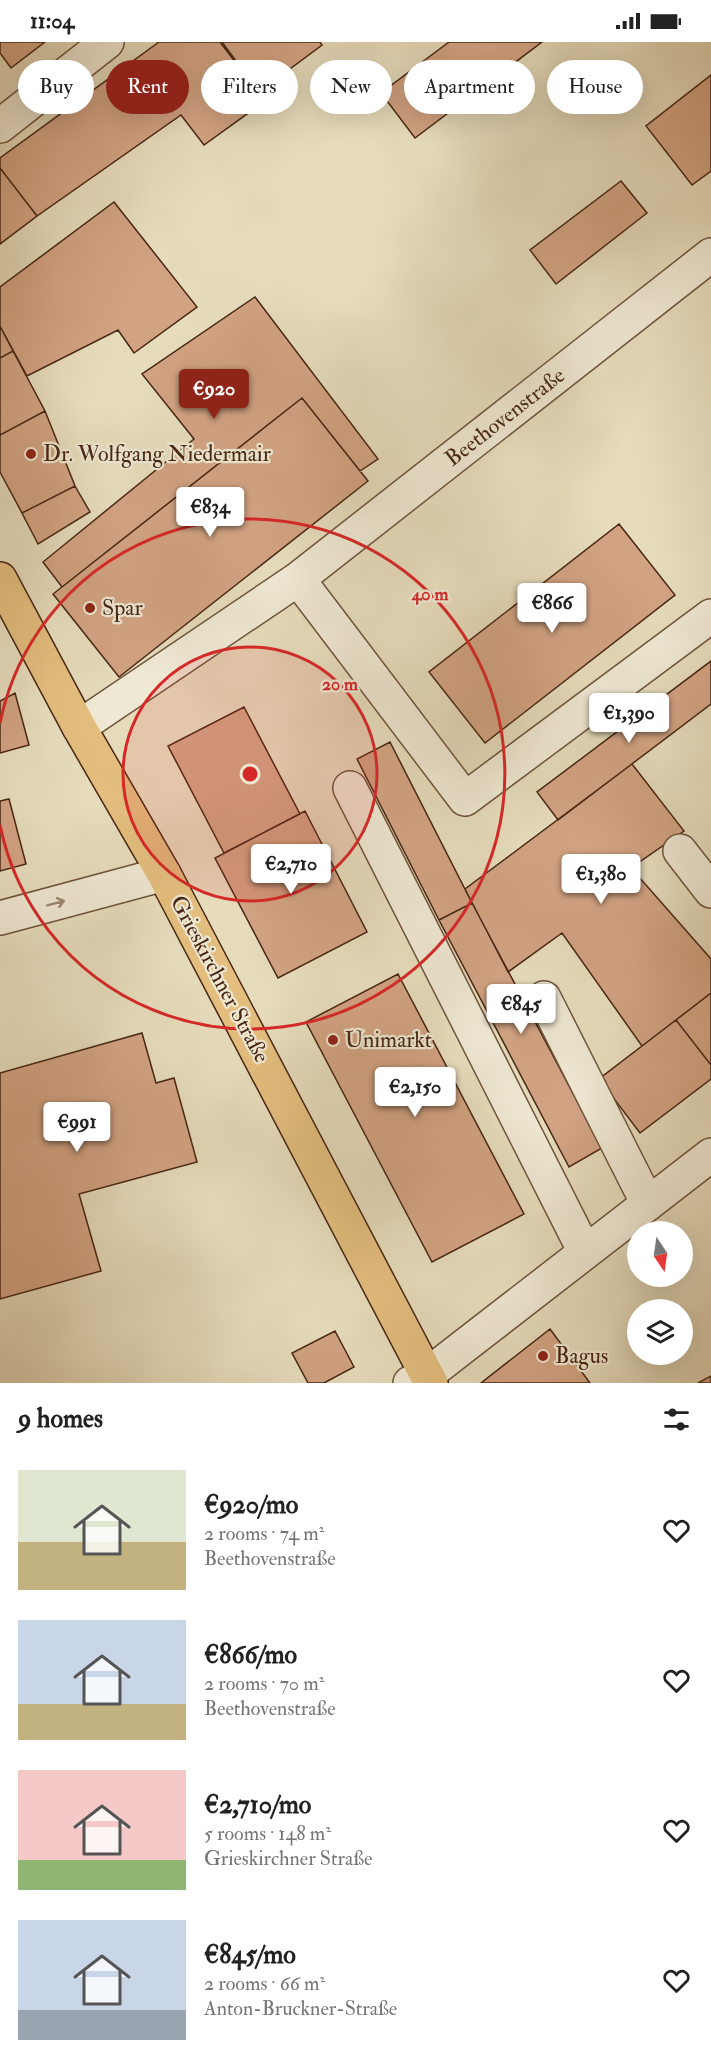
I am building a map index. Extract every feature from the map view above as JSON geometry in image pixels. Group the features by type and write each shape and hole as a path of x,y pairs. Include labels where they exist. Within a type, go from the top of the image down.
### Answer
{"main road":[{"name":"Grieskirchner Straße","path":"0,579 79,727 164,874 423,1380"}],"street":[{"path":"0,126 107,42"},
{"name":"Beethovenstraße","path":"79,727 298,579 711,255"},
{"path":"298,579 465,799 711,616"},
{"path":"350,788 585,1252"},
{"path":"680,851 711,891"},
{"path":"0,918 164,874"},
{"path":"543,998 648,1203"},
{"path":"423,1380 711,1155"}],"building":[{"path":"0,42 45,42 21,60 18,60 11,68 0,53"},
{"path":"159,42 220,42 234,60 201,60 201,114 247,114 204,145 181,115 37,216 0,168 0,158 60,114 94,114 94,89 106,81 106,114 189,114 189,60 134,60"},
{"path":"222,42 320,42 322,45 298,63 298,60 235,60"},
{"path":"449,42 542,42 518,60 425,60"},
{"path":"711,75 711,171 692,185 646,126"},
{"path":"404,76 404,114 447,114 415,138 392,108 392,85"},
{"path":"0,168 37,216 0,244"},
{"path":"621,181 647,213 556,284 530,250"},
{"path":"114,202 197,307 134,353 118,330 27,376 0,326 0,287"},
{"path":"255,297 378,459 360,471 302,398 62,587 43,562 194,439 142,374"},
{"path":"0,326 13,351 0,358"},
{"path":"13,351 45,411 0,435 0,358"},
{"path":"302,398 368,481 119,677 53,594"},
{"name":"Dr. Wolfgang Niedermair","path":"45,411 75,486 22,513 0,472 0,435"},
{"path":"75,486 90,512 38,544 22,513"},
{"path":"619,524 675,595 485,743 429,672"},
{"path":"711,661 711,704 558,820 537,792"},
{"path":"15,693 29,745 0,753 0,701"},
{"path":"244,707 300,814 224,853 168,746"},
{"path":"390,742 472,903 439,920 357,759"},
{"path":"632,764 684,831 631,868 711,959 711,993 642,1046 562,933 508,972 465,889"},
{"path":"9,799 26,864 0,871 0,801"},
{"path":"305,811 367,932 278,978 215,858"},
{"path":"472,903 602,1148 569,1167 439,920"},
{"path":"398,974 524,1214 432,1262 306,1022"},
{"path":"711,993 711,1065 676,1020"},
{"path":"676,1020 711,1065 711,1079 640,1133 599,1079"},
{"path":"142,1033 156,1083 174,1078 197,1162 79,1194 101,1271 0,1299 0,1073"},
{"name":"Bagus","path":"550,1329 590,1383 481,1383"},
{"path":"335,1331 354,1367 324,1383 308,1383 292,1353"},
{"path":"711,1376 711,1383 698,1383"}],"place":[{"name":"Dr. Wolfgang Niedermair","path":"31,454"},
{"name":"Spar","path":"90,608"},
{"name":"Unimarkt","path":"333,1040"},
{"name":"Bagus","path":"543,1356"}]}
